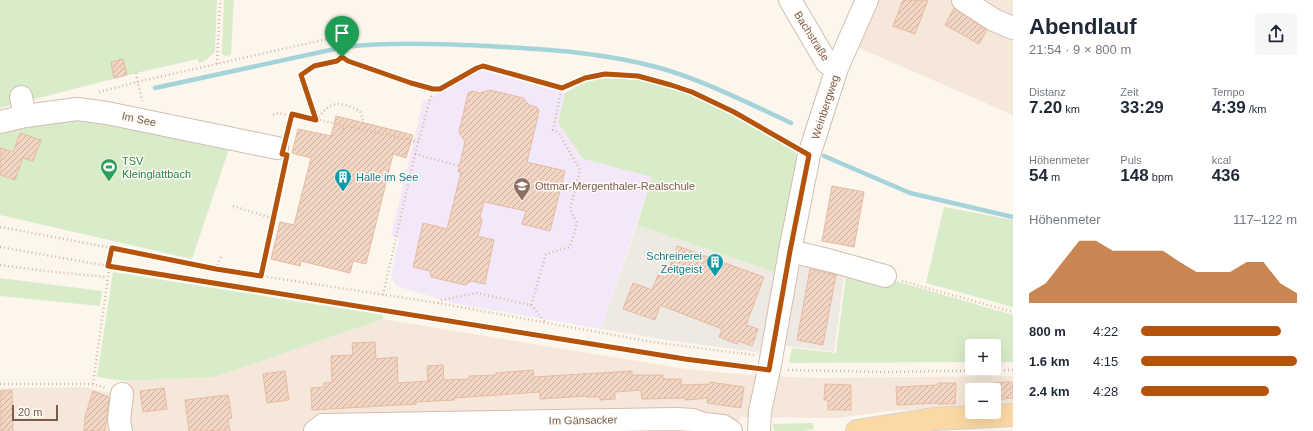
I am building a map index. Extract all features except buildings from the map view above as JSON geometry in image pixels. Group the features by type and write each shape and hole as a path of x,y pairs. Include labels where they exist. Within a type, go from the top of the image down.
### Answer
{"main road":[{"path":"857,431 934,419 1013,415"}],"street":[{"name":"Bachstraße","path":"790,0 827,63 837,68"},
{"name":"Weinbergweg","path":"759,431 760,411 809,155 837,68 867,0"},
{"path":"963,0 994,20 1013,28"},
{"name":"Im See","path":"0,122 23,107 77,109 107,112 280,149"},
{"path":"790,251 885,276"},
{"path":"120,431 118,420 122,394"},
{"name":"Im Gänsacker","path":"315,431 323,425 676,419 693,420 704,424 723,426 731,431"}],"path":[{"path":"217,64 220,0"},
{"path":"77,109 77,100 93,94 137,82 327,39 337,53 348,61 404,81 433,89 440,89 483,66 562,88 585,78 605,74 638,76 692,92 734,112 809,155"},
{"path":"316,120 301,75 314,66 337,61 342,57"},
{"path":"136,73 142,100 137,119"},
{"path":"532,305 546,254 570,247 577,223 570,209 580,170 559,133 553,130 562,88"},
{"path":"383,295 418,142 433,89"},
{"path":"316,120 324,110 334,104 343,103 360,110 366,131"},
{"path":"273,115 279,113 291,116 292,114 418,142"},
{"path":"261,276 287,155 282,154 280,149 291,116"},
{"path":"342,133 344,126"},
{"path":"416,154 459,166"},
{"path":"233,206 274,219"},
{"path":"0,227 216,269 438,304 770,364"},
{"path":"0,247 108,266 685,359 886,372 1013,370"},
{"path":"0,384 93,384 108,266 112,248"},
{"path":"216,269 221,256"},
{"path":"0,265 107,277"},
{"path":"885,276 1013,312"},
{"path":"438,304 442,300 477,293 532,305 546,323"}],"shaded area":[{"path":"873,0 1013,0 1013,115 857,47"},
{"name":"Ottmar-Mergenthaler-Realschule","path":"481,70 565,93 558,123 583,159 652,177 601,329 452,303 396,286 391,275 399,238 391,236 423,101"},
{"path":"637,225 797,280 801,260 845,269 834,352 764,343 763,353 673,341 601,329"},
{"path":"383,319 686,369 760,376 823,378 1013,376 1013,404 1001,405 1001,383 965,383 965,406 890,411 838,418 741,417 732,431 0,431 0,388 84,387 124,396 126,381 215,377"}],"green space":[{"path":"0,0 217,0 215,51 207,59 198,63 198,59 136,73 0,108"},
{"path":"224,0 234,0 231,55 225,56 222,54"},
{"path":"604,78 638,79 688,93 725,111 794,149 797,157 777,273 637,225 652,177 583,159 558,123 565,93 584,82"},
{"name":"TSV Kleinglattbach","path":"81,119 107,122 229,149 192,259 0,215 0,133 49,122"},
{"path":"944,207 1013,220 1013,307 926,283"},
{"path":"847,267 1013,315 1013,362 1001,362 1001,339 965,339 965,362 789,363 792,348 836,353"},
{"path":"113,272 383,315 383,319 215,377 126,381 97,377"},
{"path":"0,278 102,291 100,306 0,296"},
{"path":"813,423 814,429 805,431 775,431 773,429 773,424"}],"waterway":[{"path":"155,88 344,47 380,44 508,47 573,52 617,58 660,68 710,86 791,123"},
{"path":"824,156 910,193 1013,217"}],"place":[{"name":"TSV Kleinglattbach","path":"109,182"},
{"name":"Halle im See","path":"343,192"},
{"name":"Ottmar-Mergenthaler-Realschule","path":"522,201"},
{"name":"Schreinerei Zeitgeist","path":"715,277"}],"route":[{"path":"342,57 348,61 433,89 440,89 483,66 562,88 585,78 605,74 638,76 692,92 734,112 809,155 769,370 685,359 108,266 112,248 216,269 261,276 287,155 282,154 292,114 316,120 301,75 314,66 337,61 342,57"}]}
